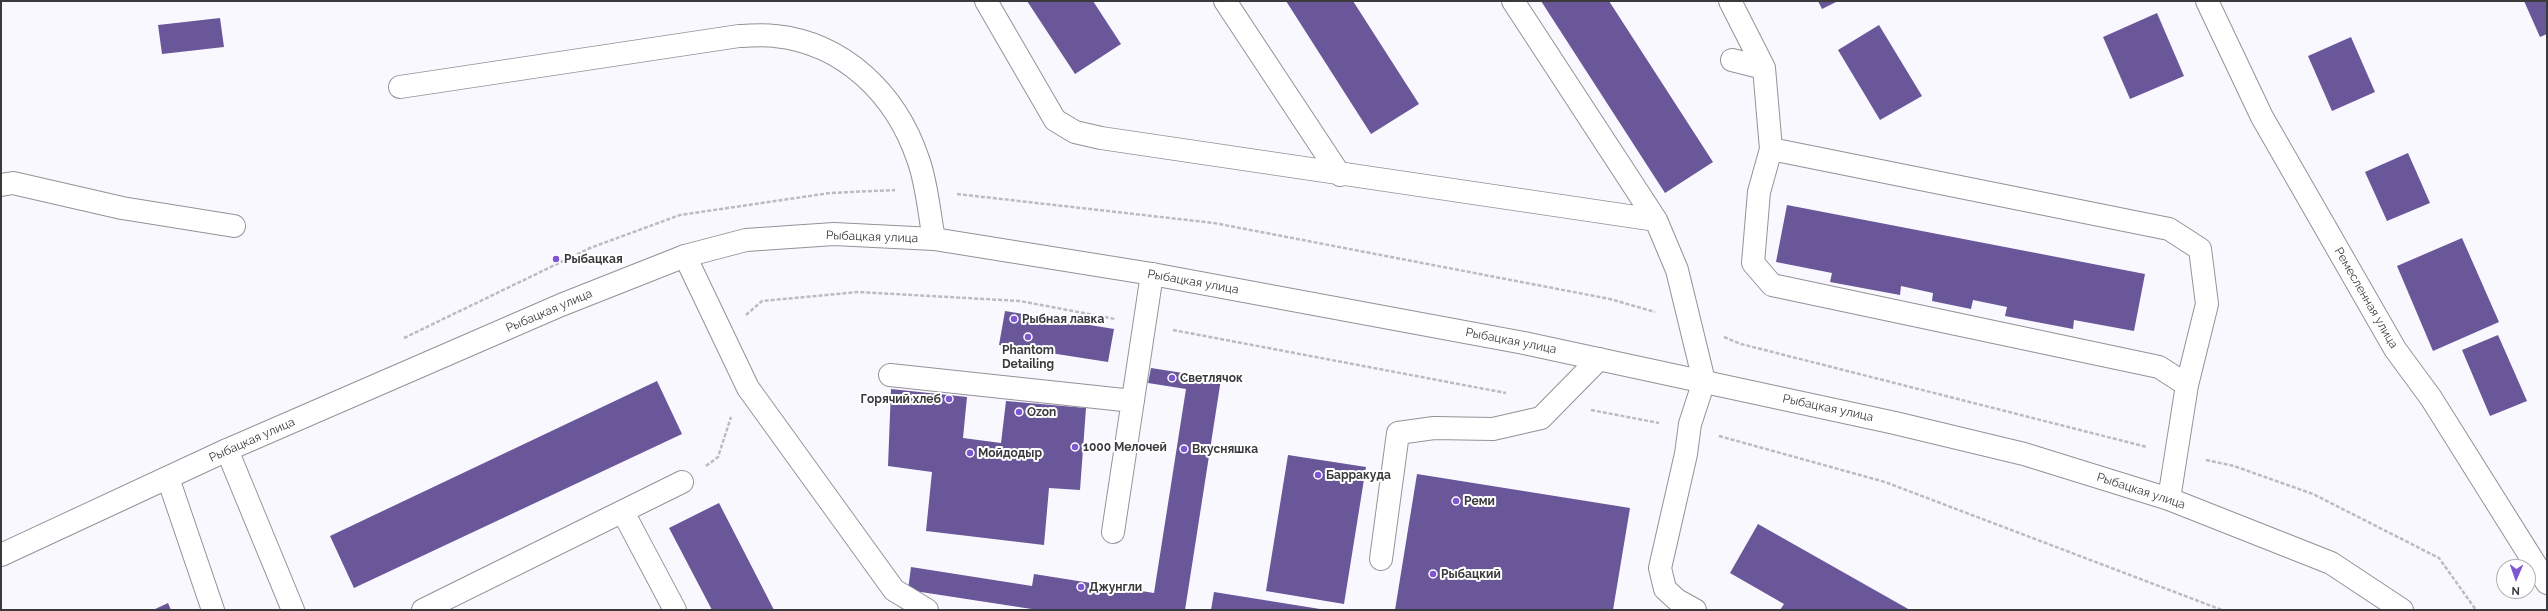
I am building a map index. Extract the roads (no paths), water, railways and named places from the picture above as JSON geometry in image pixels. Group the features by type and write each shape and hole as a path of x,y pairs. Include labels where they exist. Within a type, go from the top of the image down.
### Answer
{"main road":[{"path":"986,1 1055,120 1075,132 1102,138 1340,175 1656,220"},
{"path":"1225,1 1340,175"},
{"path":"1513,1 1656,220 1676,270 1704,381 1690,424 1686,454 1660,568 1665,589 1677,600 1695,610"},
{"path":"1730,1 1764,68 1771,149 1759,192 1753,263 1772,286 2160,367 2187,385"},
{"name":"Ремесленная улица","path":"2207,1 2262,117 2395,349 2431,398 2547,583"},
{"path":"400,86 739,36 774,35 801,40 833,52 856,67 875,84 902,123 918,159 934,239"},
{"path":"1732,60 1764,68"},
{"path":"1771,149 2169,229 2200,249 2207,304 2187,385 2169,499"},
{"path":"1,185 13,183 122,208 234,226"},
{"name":"Рыбацкая улица","path":"1,555 227,450 561,305 685,256 746,240 834,234 934,239 1152,274 1599,359 1704,381 2024,454 2169,499 2331,563 2394,608"},
{"path":"685,256 748,388 894,590 927,610"},
{"path":"1113,532 1152,274"},
{"path":"1381,559 1398,433 1434,428 1493,429 1541,418 1599,359"},
{"path":"890,375 1133,401"},
{"path":"227,450 293,610"},
{"path":"168,478 213,610"},
{"path":"422,610 682,482"},
{"path":"623,512 675,610"}],"place":[{"name":"Рыбацкая","path":"556,259"},
{"name":"Рыбная лавка","path":"1014,319"},
{"name":"Phantom Detailing","path":"1028,337"},
{"name":"Светлячок","path":"1172,378"},
{"name":"Горячий хлеб","path":"949,399"},
{"name":"Ozon","path":"1019,412"},
{"name":"1000 Мелочей","path":"1075,447"},
{"name":"Вкусняшка","path":"1184,449"},
{"name":"Мойдодыр","path":"970,453"},
{"name":"Барракуда","path":"1318,475"},
{"name":"Реми","path":"1456,501"},
{"name":"Рыбацкий","path":"1433,574"},
{"name":"Джунгли","path":"1081,587"}]}
